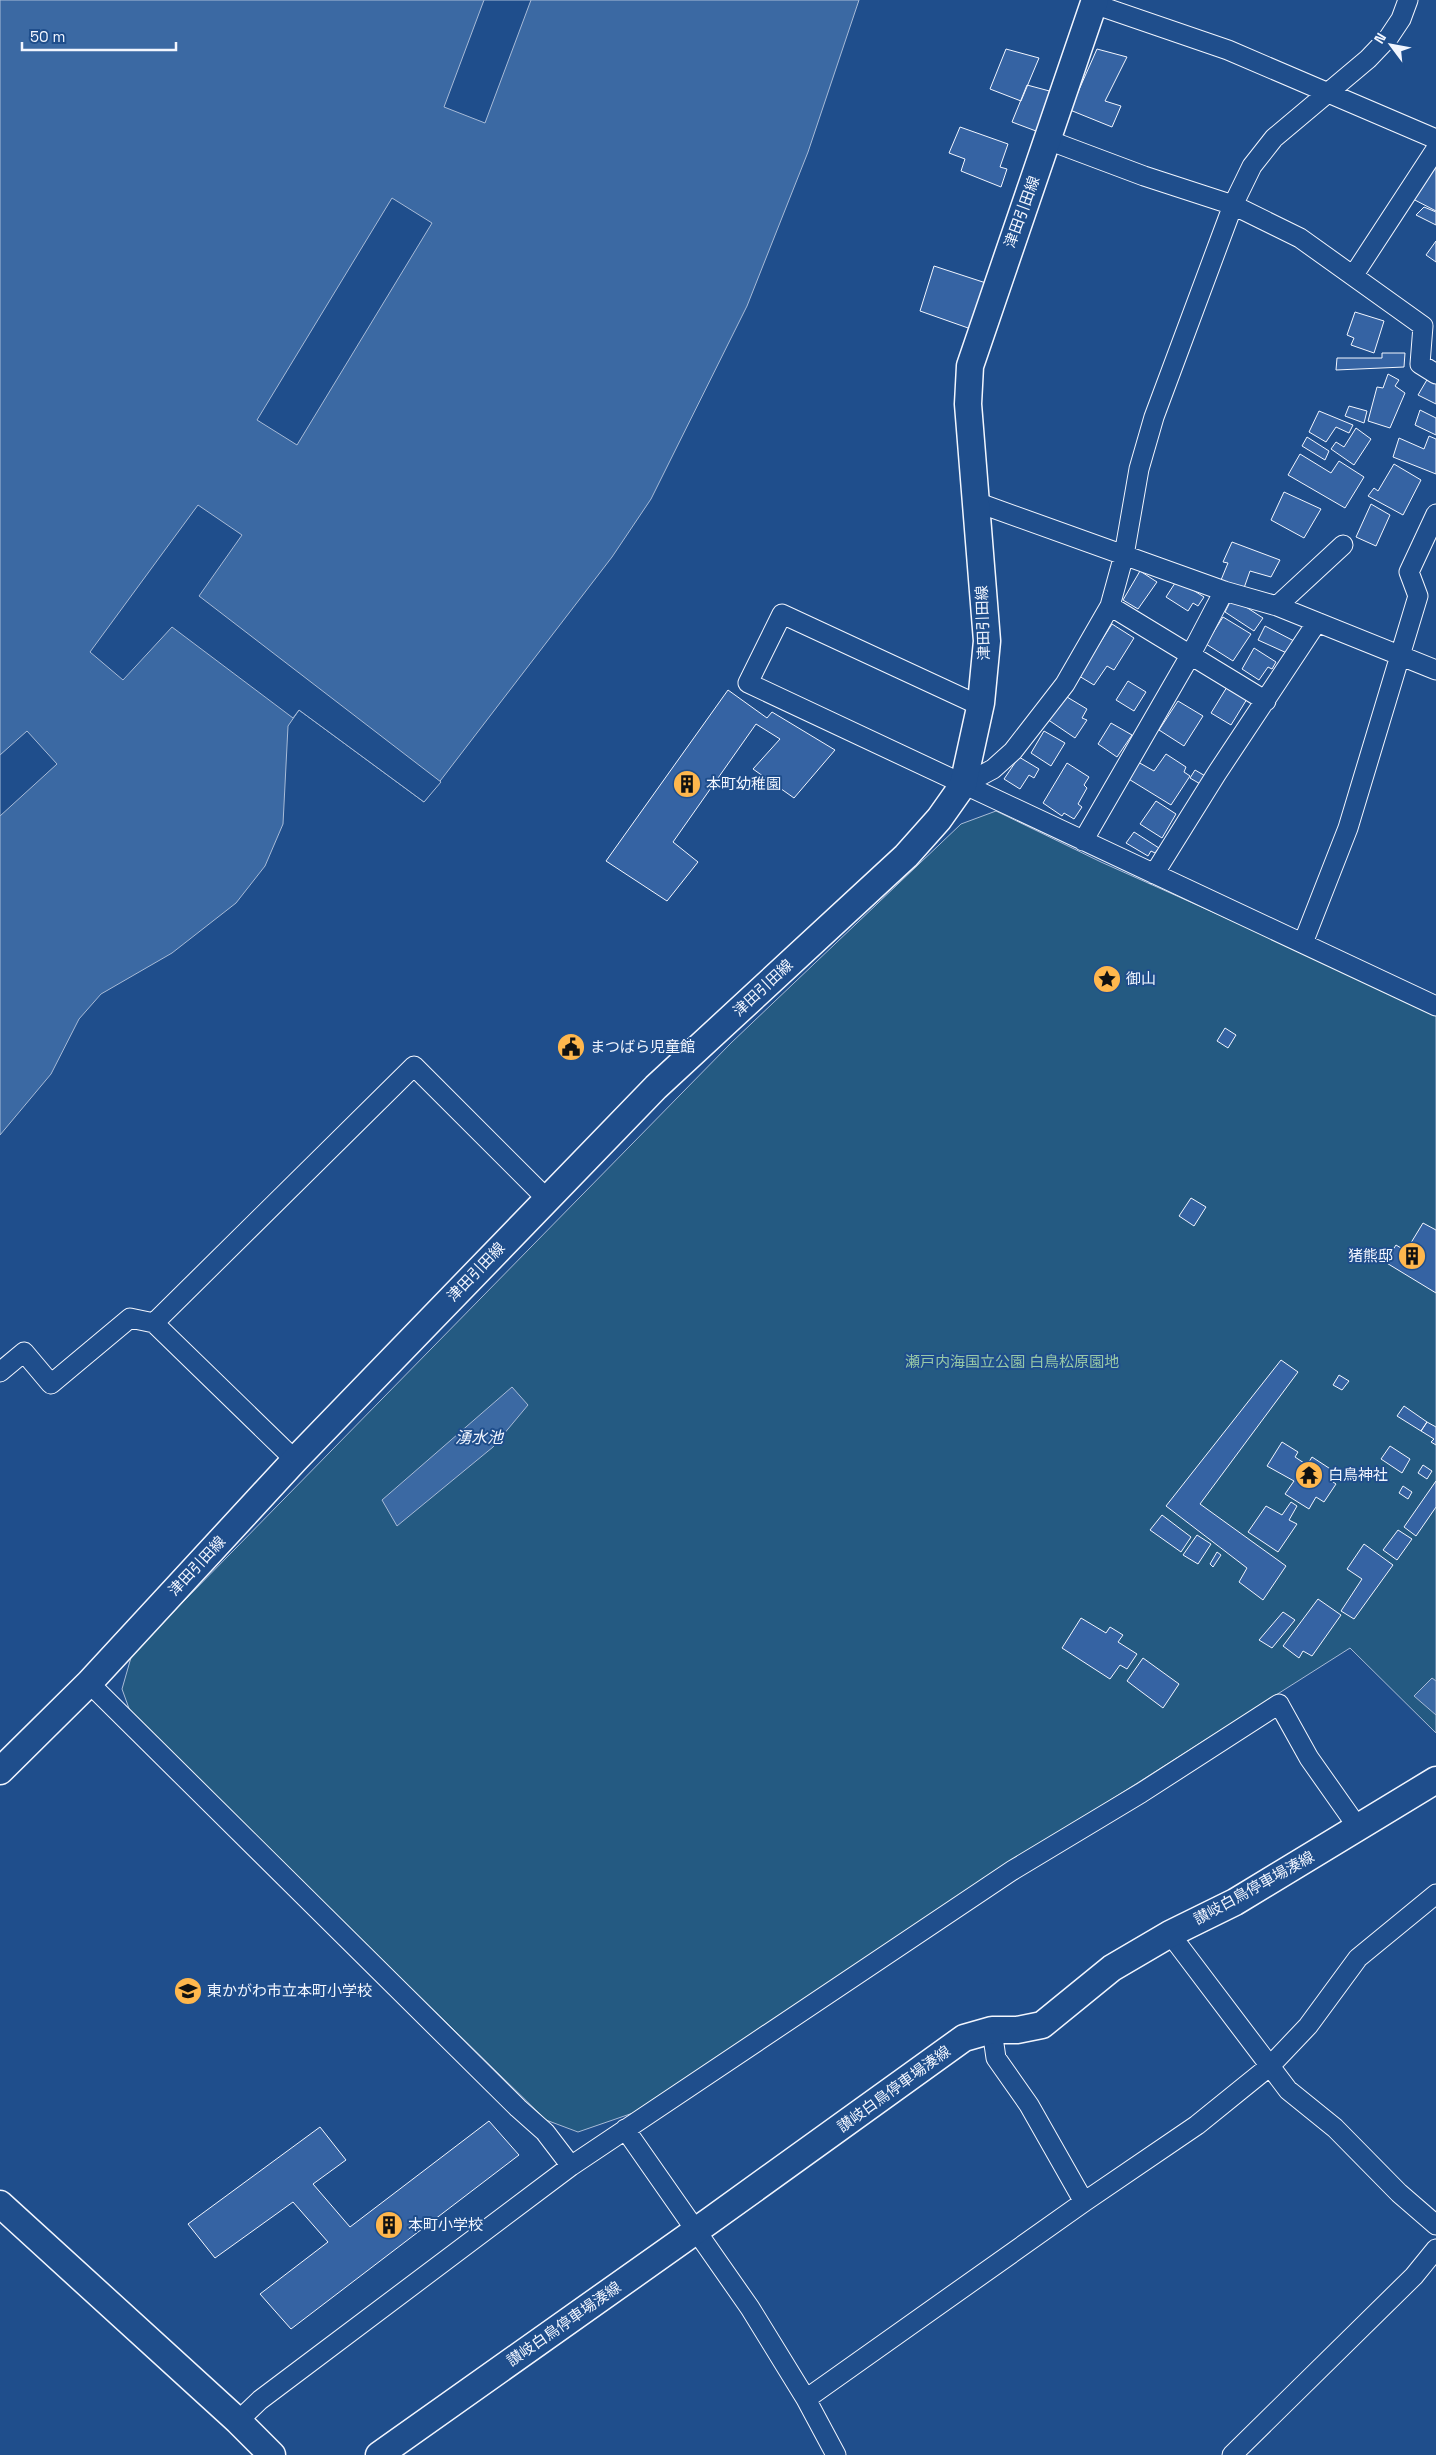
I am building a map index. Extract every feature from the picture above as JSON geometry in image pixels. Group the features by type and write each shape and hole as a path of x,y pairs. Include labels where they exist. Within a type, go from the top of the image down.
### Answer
{"main road":[{"name":"津田引田線","path":"3,1763 88,1682 295,1460 656,1087 906,856 938,819 963,785 981,703 986,641 968,404 970,366 982,326 1048,140 1094,2"},
{"name":"讃岐白鳥停車場湊線","path":"379,2455 696,2231 964,2038 992,2030 1017,2030 1042,2025 1112,1968 1170,1934 1235,1902 1360,1829 1436,1780"},
{"path":"0,2204 238,2421 272,2455"}],"street":[{"path":"963,785 993,770 1013,751 1065,684 1110,606 1124,555 1140,469 1154,418 1232,205 1252,166 1274,138 1368,59 1389,37 1401,19 1408,0"},
{"path":"1094,2 1228,50 1436,139"},
{"path":"1048,140 1144,176 1232,205 1300,238 1423,326 1420,364 1436,374"},
{"path":"1353,276 1436,149"},
{"path":"976,502 1224,590 1277,606 1436,670"},
{"path":"1303,943 1348,828 1418,596 1410,572 1436,514"},
{"path":"1277,606 1343,545"},
{"path":"1083,841 1191,654 1224,590"},
{"path":"1110,606 1266,701"},
{"path":"981,703 974,703 782,614 748,682 963,785 1436,1006"},
{"path":"1154,874 1217,773 1317,622"},
{"path":"154,1323 414,1066 547,1199"},
{"path":"0,1372 24,1352 51,1384 130,1318 154,1323 295,1460"},
{"path":"88,1682 518,2108 545,2132 571,2166"},
{"path":"238,2421 260,2400 571,2166 1013,1870 1140,1793 1278,1704 1309,1758 1360,1829"},
{"path":"806,2400 1084,2202 1197,2125 1270,2066 1308,2026 1358,1958 1436,1894"},
{"path":"1170,1934 1288,2090 1335,2128 1399,2193 1436,2225"},
{"path":"992,2030 996,2058 1029,2105 1084,2202"},
{"path":"625,2129 750,2308 806,2400 836,2455"},
{"path":"1232,2455 1414,2276 1436,2250"}],"green space":[{"name":"瀬戸内海国立公園 白鳥松原園地","path":"996,811 1101,862 1436,1012 1436,1733 1350,1648 931,1914 633,2113 578,2132 546,2120 131,1714 122,1689 132,1654 731,1043 961,824"}],"water":[{"path":"0,0 859,0 808,152 747,306 651,499 612,557 424,802 299,710 288,726 283,824 265,866 236,903 172,953 101,994 79,1019 51,1074 0,1135"},
{"name":"湧水池","path":"512,1387 528,1405 493,1447 397,1526 382,1500"},
{"path":"1432,1678 1436,1681 1436,1715 1414,1696"}],"pier":[{"path":"484,0 531,0 485,123 444,107"},
{"path":"392,198 432,223 297,445 257,420"},
{"path":"198,505 242,535 199,596 441,782 424,802 299,710 293,718 172,627 123,680 90,652"},
{"path":"27,731 57,764 0,816 0,755"}],"building":[{"path":"1006,49 1039,58 1021,101 990,89"},
{"path":"1097,49 1127,57 1105,101 1121,106 1112,127 1070,110"},
{"path":"1027,85 1057,93 1044,134 1012,122"},
{"path":"960,127 1008,144 1000,167 1007,169 1001,187 961,171 965,159 949,153"},
{"path":"1436,149 1436,211 1411,198"},
{"path":"1424,207 1436,212 1436,225 1416,215"},
{"path":"1436,241 1436,262 1426,255"},
{"path":"934,266 989,284 971,329 920,311"},
{"path":"1355,312 1384,321 1374,353 1351,345 1354,338 1347,335"},
{"path":"1382,353 1405,353 1404,367 1336,370 1337,358 1382,358"},
{"path":"1388,374 1399,380 1395,386 1405,393 1390,428 1368,421 1377,387 1383,388"},
{"path":"1428,378 1436,382 1436,404 1418,395"},
{"path":"1349,406 1367,411 1364,423 1345,416"},
{"path":"1420,410 1436,418 1436,435 1415,425"},
{"path":"1319,411 1353,425 1349,433 1336,427 1326,442 1309,432"},
{"path":"1356,428 1371,439 1354,465 1331,449 1336,442 1344,447"},
{"path":"1429,436 1436,439 1436,474 1393,457 1399,438 1424,449"},
{"path":"1307,437 1329,451 1325,460 1302,446"},
{"path":"1300,454 1331,473 1339,461 1364,477 1345,508 1288,475"},
{"path":"1394,464 1421,480 1403,515 1368,496 1374,488 1378,491"},
{"path":"1284,492 1321,509 1304,538 1271,520"},
{"path":"1371,504 1390,515 1376,546 1356,537"},
{"path":"1232,542 1280,560 1271,577 1250,571 1244,588 1221,580 1228,563 1223,562"},
{"path":"1140,571 1157,582 1138,609 1123,600"},
{"path":"1177,580 1204,597 1198,606 1193,603 1188,611 1166,597"},
{"path":"1232,598 1263,618 1254,631 1225,612"},
{"path":"1223,617 1251,634 1233,661 1206,644"},
{"path":"1112,624 1134,638 1114,670 1107,666 1094,685 1079,676"},
{"path":"1265,626 1296,642 1289,654 1258,640"},
{"path":"1254,648 1276,662 1272,669 1268,667 1259,680 1242,669"},
{"path":"1128,681 1146,692 1134,711 1116,700"},
{"path":"1227,687 1247,699 1231,725 1211,713"},
{"name":"本町幼稚園","path":"728,690 767,718 772,712 835,750 794,798 753,769 780,739 756,724 673,842 698,862 667,901 606,861"},
{"path":"1062,694 1087,709 1082,718 1087,720 1075,738 1047,719"},
{"path":"1178,701 1203,716 1184,746 1159,730"},
{"path":"1111,723 1132,735 1117,757 1098,744"},
{"path":"1044,731 1065,743 1051,766 1031,753"},
{"path":"1166,754 1186,767 1184,772 1190,776 1171,805 1127,778 1138,762 1154,771"},
{"path":"1019,757 1039,769 1034,778 1029,775 1020,789 1004,779"},
{"path":"1067,763 1089,777 1084,785 1087,788 1078,804 1082,807 1074,819 1064,813 1062,816 1043,803"},
{"path":"1195,770 1207,777 1202,785 1190,778"},
{"path":"1156,801 1176,814 1162,838 1140,824"},
{"path":"1134,832 1159,848 1155,853 1151,851 1148,856 1126,843"},
{"path":"1225,1028 1236,1035 1228,1048 1217,1041"},
{"path":"1191,1198 1206,1207 1194,1226 1179,1216"},
{"name":"猪熊邸","path":"1423,1223 1436,1230 1436,1293 1385,1262 1396,1245 1406,1251"},
{"path":"1281,1360 1298,1372 1200,1504 1286,1566 1263,1600 1239,1582 1247,1568 1166,1506"},
{"path":"1339,1375 1349,1381 1342,1390 1333,1385"},
{"path":"1404,1406 1427,1422 1421,1431 1397,1416"},
{"path":"1427,1422 1436,1427 1436,1445 1431,1442 1434,1439 1421,1431"},
{"name":"白鳥神社","path":"1282,1442 1298,1452 1295,1457 1307,1465 1312,1457 1335,1472 1330,1480 1336,1484 1324,1502 1316,1497 1309,1509 1285,1494 1294,1481 1267,1466"},
{"path":"1390,1446 1410,1459 1402,1473 1381,1459"},
{"path":"1423,1465 1432,1471 1427,1479 1418,1473"},
{"path":"1436,1481 1436,1507 1416,1536 1404,1527"},
{"path":"1403,1486 1412,1492 1408,1499 1399,1493"},
{"path":"1291,1502 1297,1506 1289,1520 1297,1524 1278,1552 1248,1532 1266,1506 1282,1515"},
{"path":"1162,1515 1191,1537 1181,1552 1150,1530"},
{"path":"1398,1530 1412,1539 1397,1560 1383,1550"},
{"path":"1197,1535 1211,1544 1198,1564 1183,1555"},
{"path":"1364,1544 1393,1565 1354,1619 1341,1611 1362,1579 1347,1569"},
{"path":"1217,1552 1221,1555 1213,1567 1210,1564"},
{"path":"1318,1599 1341,1615 1312,1656 1303,1651 1299,1658 1283,1646"},
{"path":"1283,1612 1295,1620 1272,1648 1259,1640"},
{"path":"1081,1618 1106,1633 1110,1627 1123,1635 1118,1642 1137,1654 1127,1669 1120,1665 1110,1679 1062,1648"},
{"path":"1143,1658 1179,1684 1163,1708 1127,1681"},
{"name":"本町小学校","path":"489,2121 519,2155 291,2329 260,2294 328,2242 293,2202 215,2258 188,2224 320,2127 346,2160 313,2184 350,2227"}],"place":[{"name":"本町幼稚園","path":"687,784"},
{"name":"御山","path":"1107,979"},
{"name":"まつばら児童館","path":"571,1047"},
{"name":"猪熊邸","path":"1412,1256"},
{"name":"白鳥神社","path":"1309,1475"},
{"name":"東かがわ市立本町小学校","path":"188,1991"},
{"name":"本町小学校","path":"389,2225"}]}
